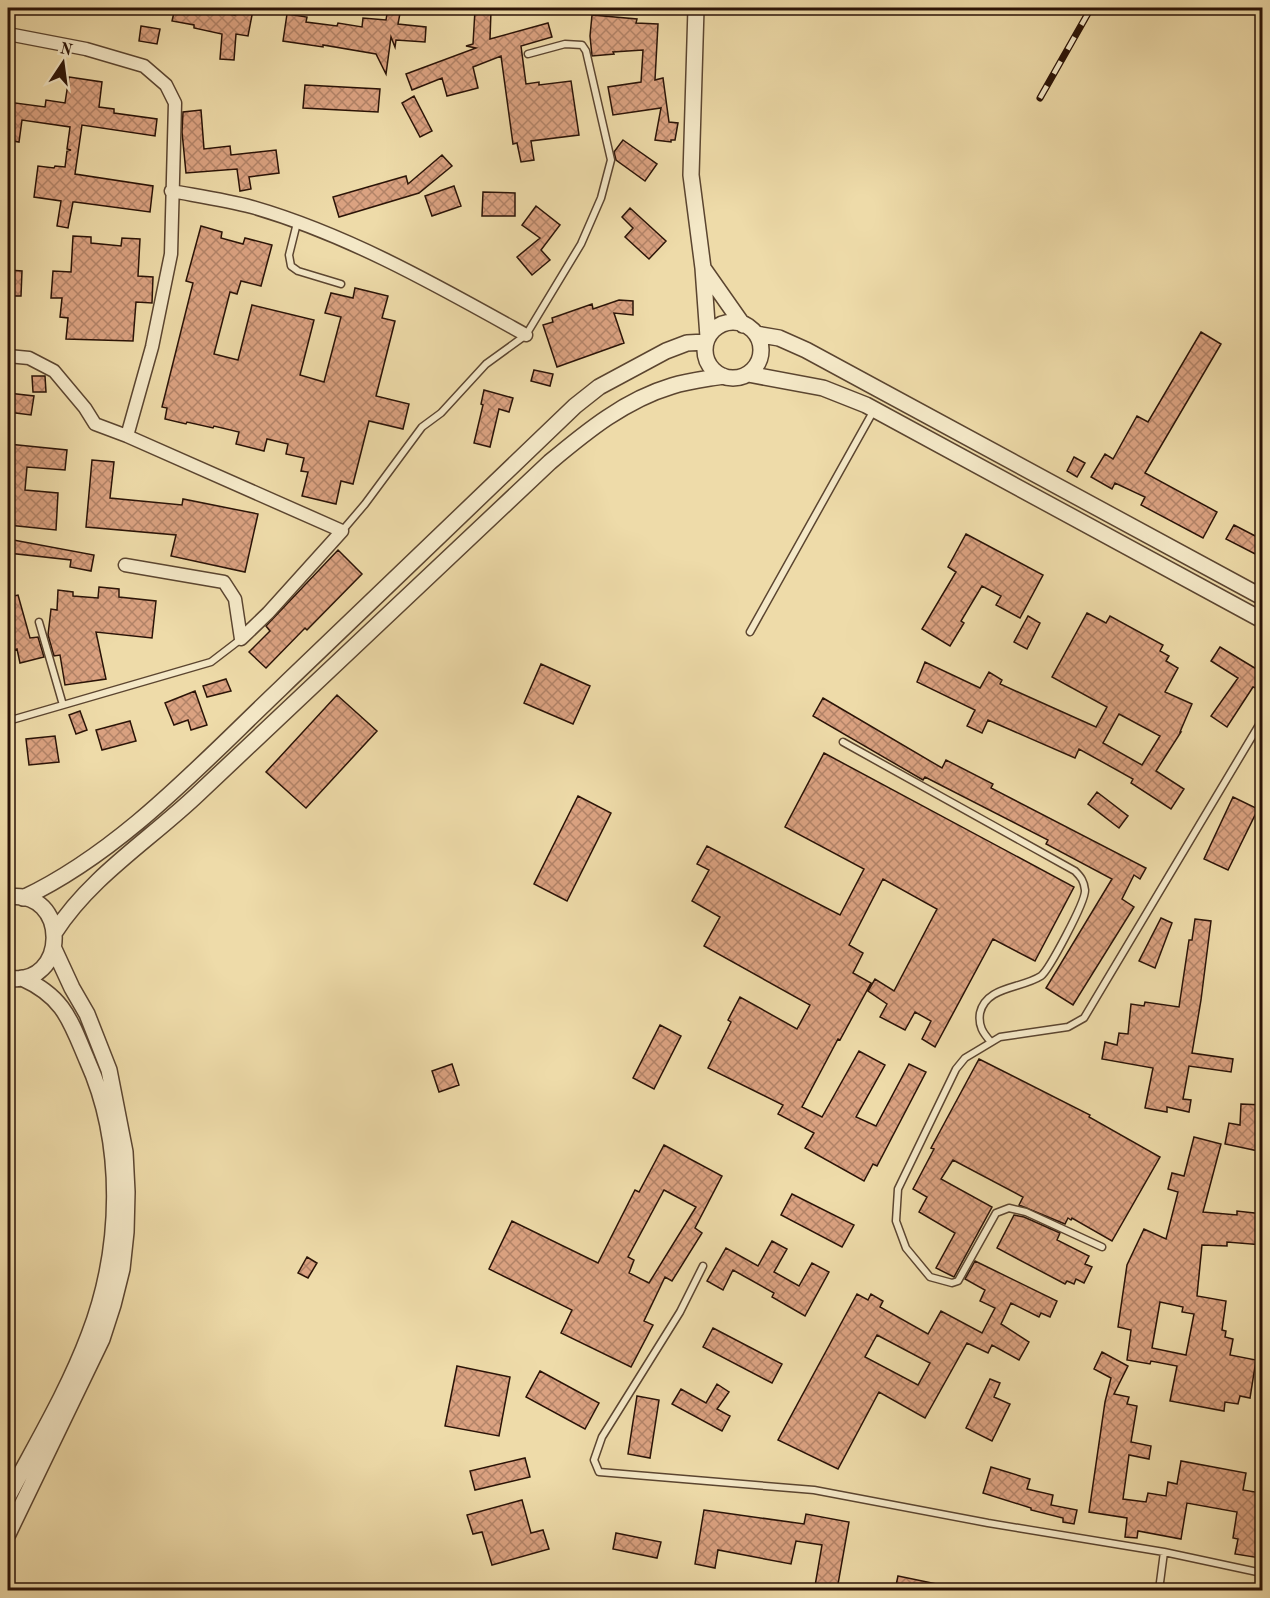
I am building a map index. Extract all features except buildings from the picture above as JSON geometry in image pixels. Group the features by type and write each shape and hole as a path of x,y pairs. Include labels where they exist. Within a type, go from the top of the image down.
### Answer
{"street":[{"path":"696,8 691,175 703,268 707,340 705,353 708,363 715,372 731,378 748,374 823,388 874,409 1263,620"},
{"path":"8,34 86,50 144,66 166,85 175,103 171,254 152,347 127,436"},
{"path":"171,191 251,207 334,236 426,279 526,334"},
{"path":"703,268 749,329 761,350 759,359 748,374"},
{"path":"23,898 56,882 84,864 163,800 575,406 599,387 666,351 687,343 707,340 714,329 723,324 733,322 806,350 1263,597"},
{"path":"8,356 29,358 54,370 95,424 342,531 268,613 241,639"},
{"path":"55,932 68,912 102,878 177,813 550,462 594,425 631,404 671,386 723,376"},
{"path":"125,565 224,582 236,599 241,639"},
{"path":"8,897 33,901 48,914 55,932 54,949 87,1014 109,1070 126,1152 126,1232 120,1278 102,1339 8,1534"},
{"path":"13,979 32,975 42,968 54,949"},
{"path":"8,1497 89,1335 108,1267 114,1192 112,1153 105,1113 91,1069 68,1018 53,997 35,984 13,979"}],"lane":[{"path":"342,531 422,427 441,413 486,364 526,334 581,244 601,198 611,160 589,62 582,45 565,44 528,54"},
{"path":"297,223 290,255 291,266 298,271 341,284"},
{"path":"750,632 874,409"},
{"path":"39,622 63,705"},
{"path":"8,721 210,662 241,639"},
{"path":"1102,1247 1026,1212 1009,1208 996,1213 958,1281 952,1283 930,1277 906,1248 896,1221 898,1189 956,1069 965,1058 1000,1037 1068,1027 1084,1018 1263,720"},
{"path":"843,742 1075,871 1083,879 1085,892 1082,906 1043,975 992,995 983,1005 980,1016 981,1031 991,1042"},
{"path":"704,1266 680,1312 602,1437 594,1460 599,1472 814,1490 988,1523 1164,1552 1263,1573"},
{"path":"1159,1590 1164,1552"}],"railway":[{"path":"1040,98 1091,8"}]}
